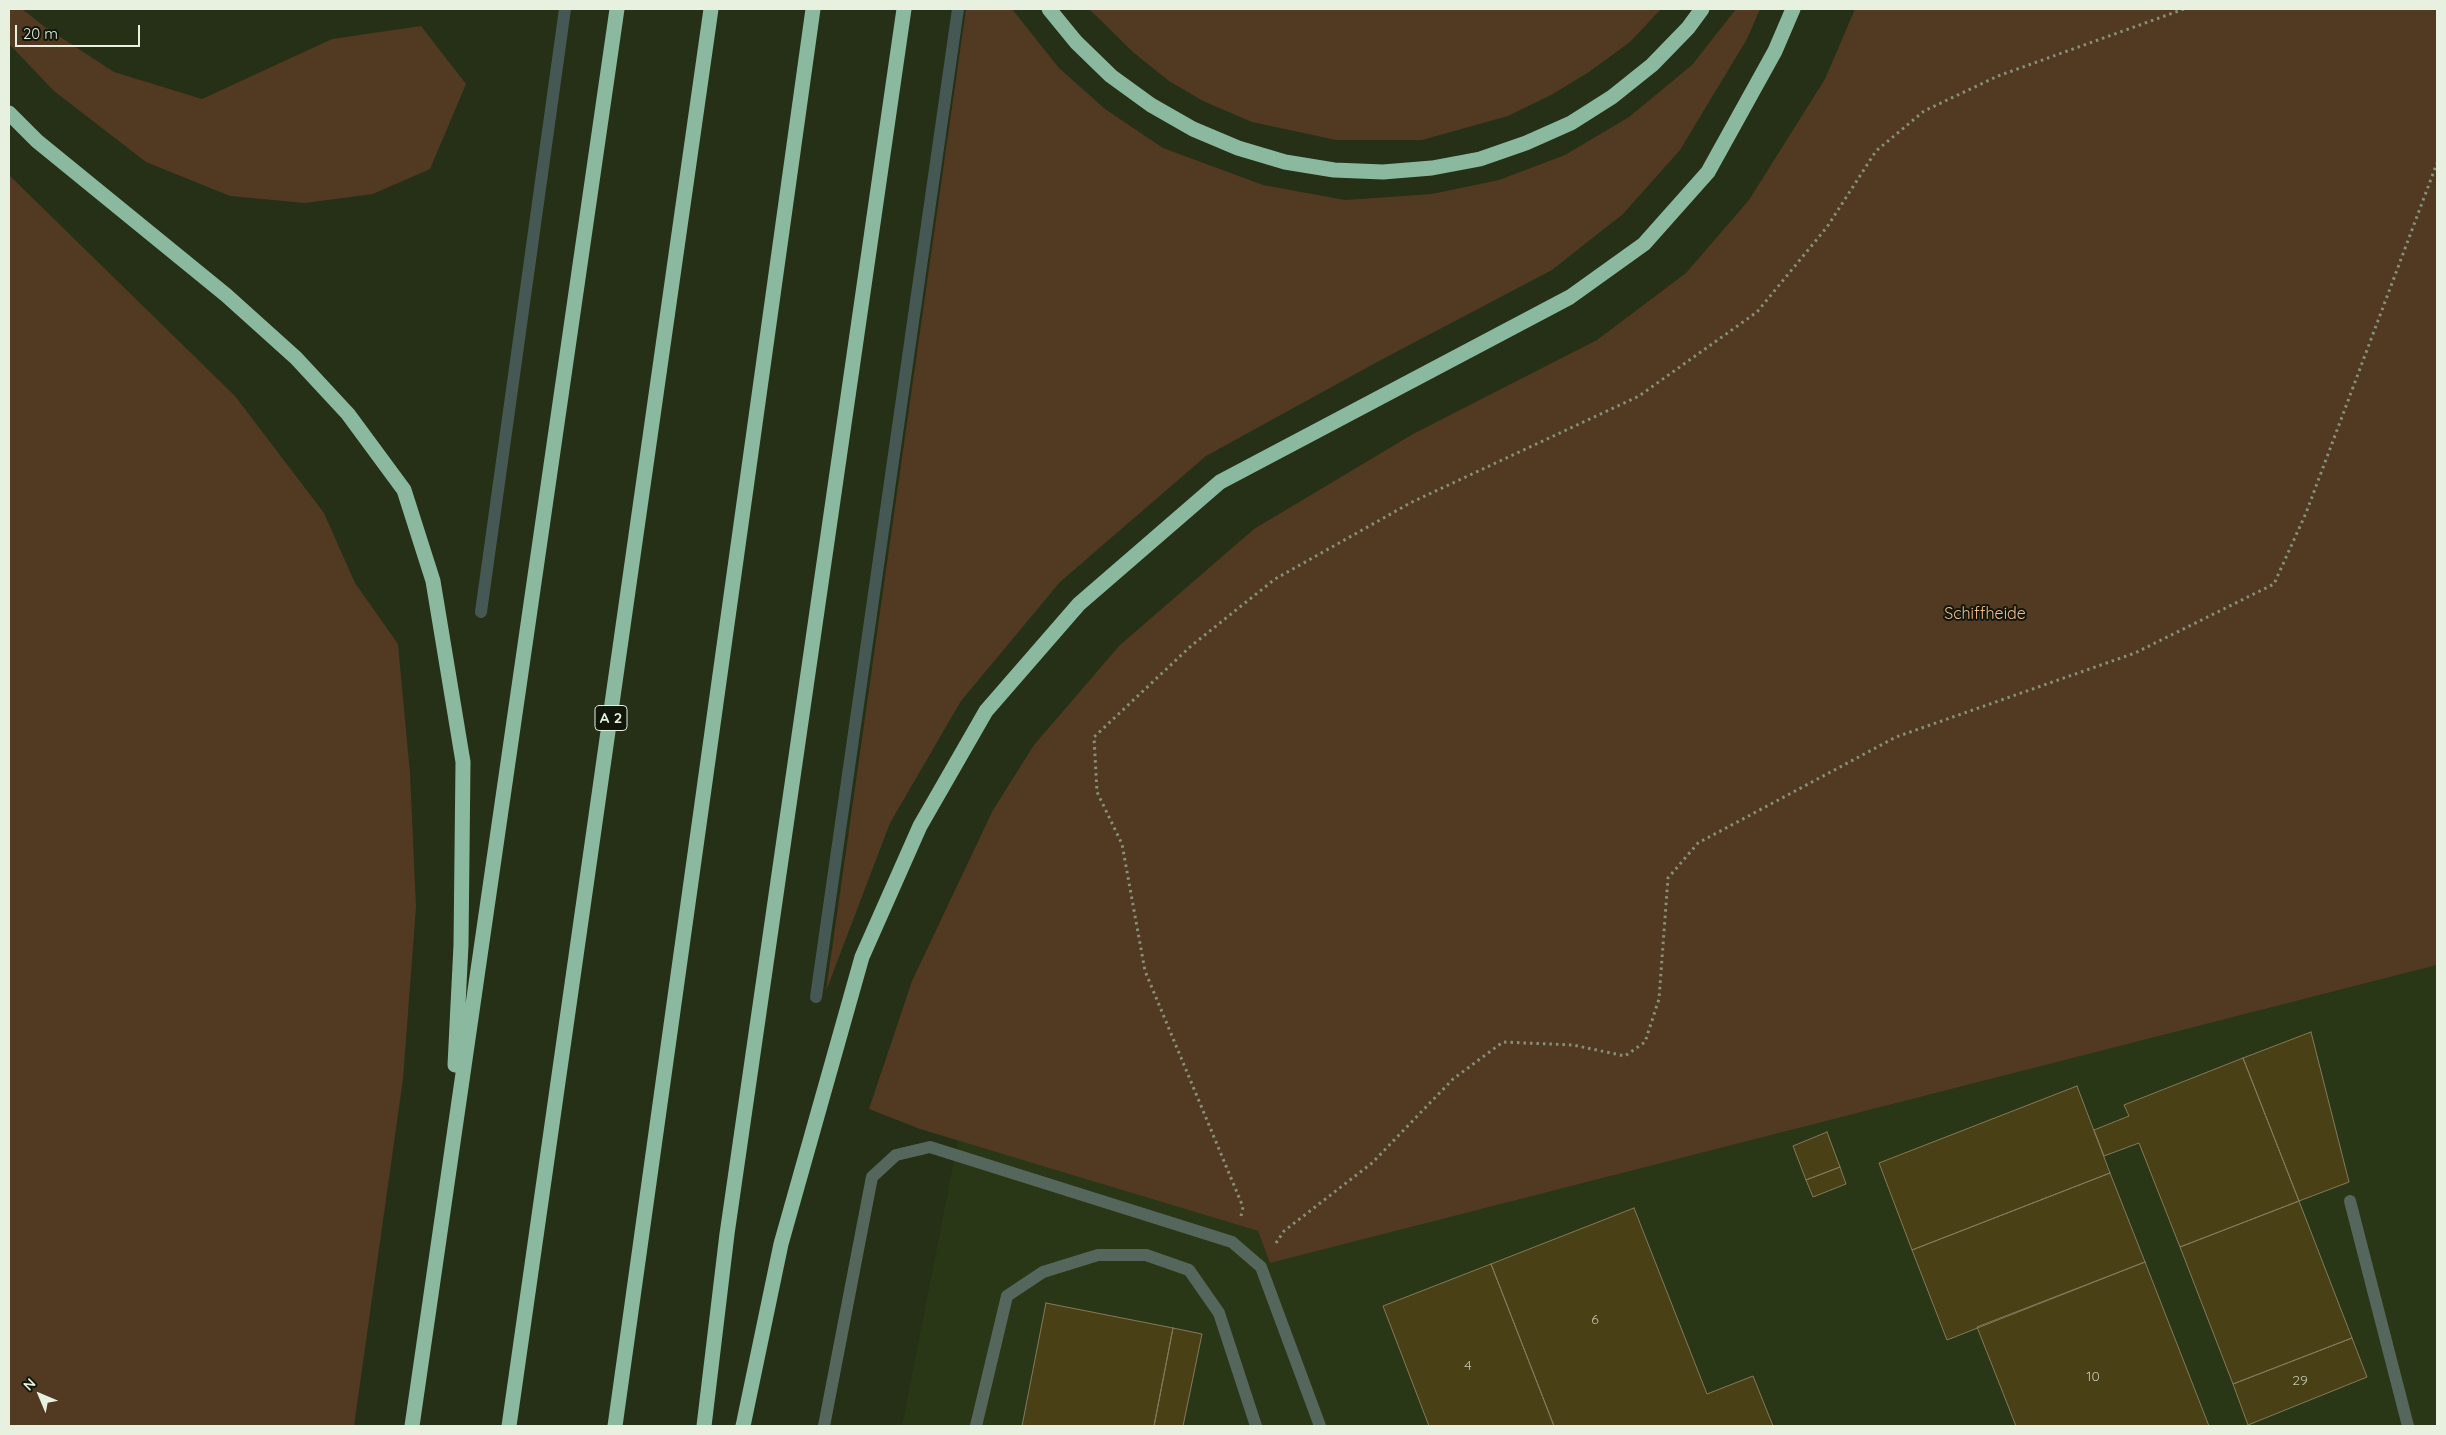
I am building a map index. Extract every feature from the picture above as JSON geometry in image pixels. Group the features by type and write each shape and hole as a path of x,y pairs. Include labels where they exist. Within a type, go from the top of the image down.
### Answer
{"highway":[{"path":"412,1426 617,9"},
{"name":"A 2","path":"509,1426 711,9"},
{"path":"616,1426 813,9"},
{"path":"704,1426 727,1234 904,9"},
{"path":"1048,9 1076,42 1111,76 1151,105 1193,129 1238,148 1286,162 1334,170 1383,172 1432,168 1480,159 1526,143 1571,123 1612,97 1652,65 1688,28 1702,9"},
{"path":"743,1426 781,1244 862,957 920,826 986,711 1080,604 1220,482 1570,297 1644,244 1708,172 1775,51 1793,9"},
{"path":"9,113 37,141 226,295 296,358 348,414 404,490 432,581 463,762 461,945 451,1148"}],"lane":[{"path":"824,1426 872,1177 896,1155 930,1147 1232,1242 1260,1267 1320,1426"},
{"path":"2350,1201 2408,1426"},
{"path":"976,1426 1007,1296 1042,1272 1098,1255 1146,1255 1189,1270 1219,1313 1256,1426"}],"path":[{"path":"1232,1242 1243,1208 1145,971 1122,844 1097,792 1094,738 1191,646 1275,578 1412,502 1639,396 1756,312 1827,227 1876,151 1924,110 1998,76 2184,9"},
{"path":"1260,1267 1284,1231 1372,1163 1453,1079 1503,1042 1573,1045 1625,1056 1645,1042 1659,999 1668,878 1698,843 1896,737 2135,653 2274,584 2306,513 2437,163"}],"shaded area":[{"path":"2437,965 2437,1426 902,1426 958,1140 1258,1231 1270,1263"}],"green space":[{"path":"9,9 22,9 45,27 114,72 202,99 332,39 421,26 466,84 430,169 373,194 305,203 230,196 146,162 54,91 9,44"},
{"path":"966,9 1012,9 1059,68 1105,109 1163,148 1263,185 1345,200 1432,194 1499,180 1565,155 1629,117 1692,65 1736,9 1760,9 1747,39 1680,150 1623,214 1552,270 1379,361 1206,456 1060,582 961,701 890,823 826,991"},
{"path":"1089,9 1661,9 1630,42 1589,72 1553,94 1508,116 1422,140 1336,140 1252,122 1203,101 1169,81 1134,53"},
{"name":"Schiffheide","path":"1855,9 2437,9 2437,965 1270,1263 1258,1231 920,1129 869,1109 912,981 993,810 1034,745 1120,645 1254,529 1413,434 1597,340 1686,273 1749,200 1825,79"},
{"path":"9,175 235,396 324,513 355,583 398,644 410,773 416,907 403,1079 354,1426 9,1426"}],"building":[{"path":"2311,1032 2349,1182 2299,1201 2243,1058"},
{"path":"2243,1058 2299,1201 2180,1247 2139,1143 2104,1156 2094,1130 2129,1116 2124,1105"},
{"path":"2077,1086 2110,1173 1912,1250 1879,1163"},
{"path":"1827,1132 1840,1167 1806,1180 1793,1146"},
{"path":"1840,1167 1846,1184 1813,1197 1806,1180"},
{"path":"2110,1173 2145,1262 1947,1340 1912,1250"},
{"path":"2299,1201 2352,1338 2233,1384 2180,1247"},
{"path":"1634,1208 1707,1394 1753,1376 1773,1426 1554,1426 1491,1264"},
{"path":"2145,1262 2209,1426 2016,1426 1977,1327"},
{"path":"1491,1264 1554,1426 1429,1426 1383,1306"},
{"path":"1046,1303 1173,1328 1154,1426 1022,1426"},
{"path":"1173,1328 1202,1334 1183,1426 1154,1426"},
{"path":"2352,1338 2367,1377 2248,1425 2233,1384"}],"waterway":[{"path":"481,612 565,9"},
{"path":"816,997 958,9"}]}
